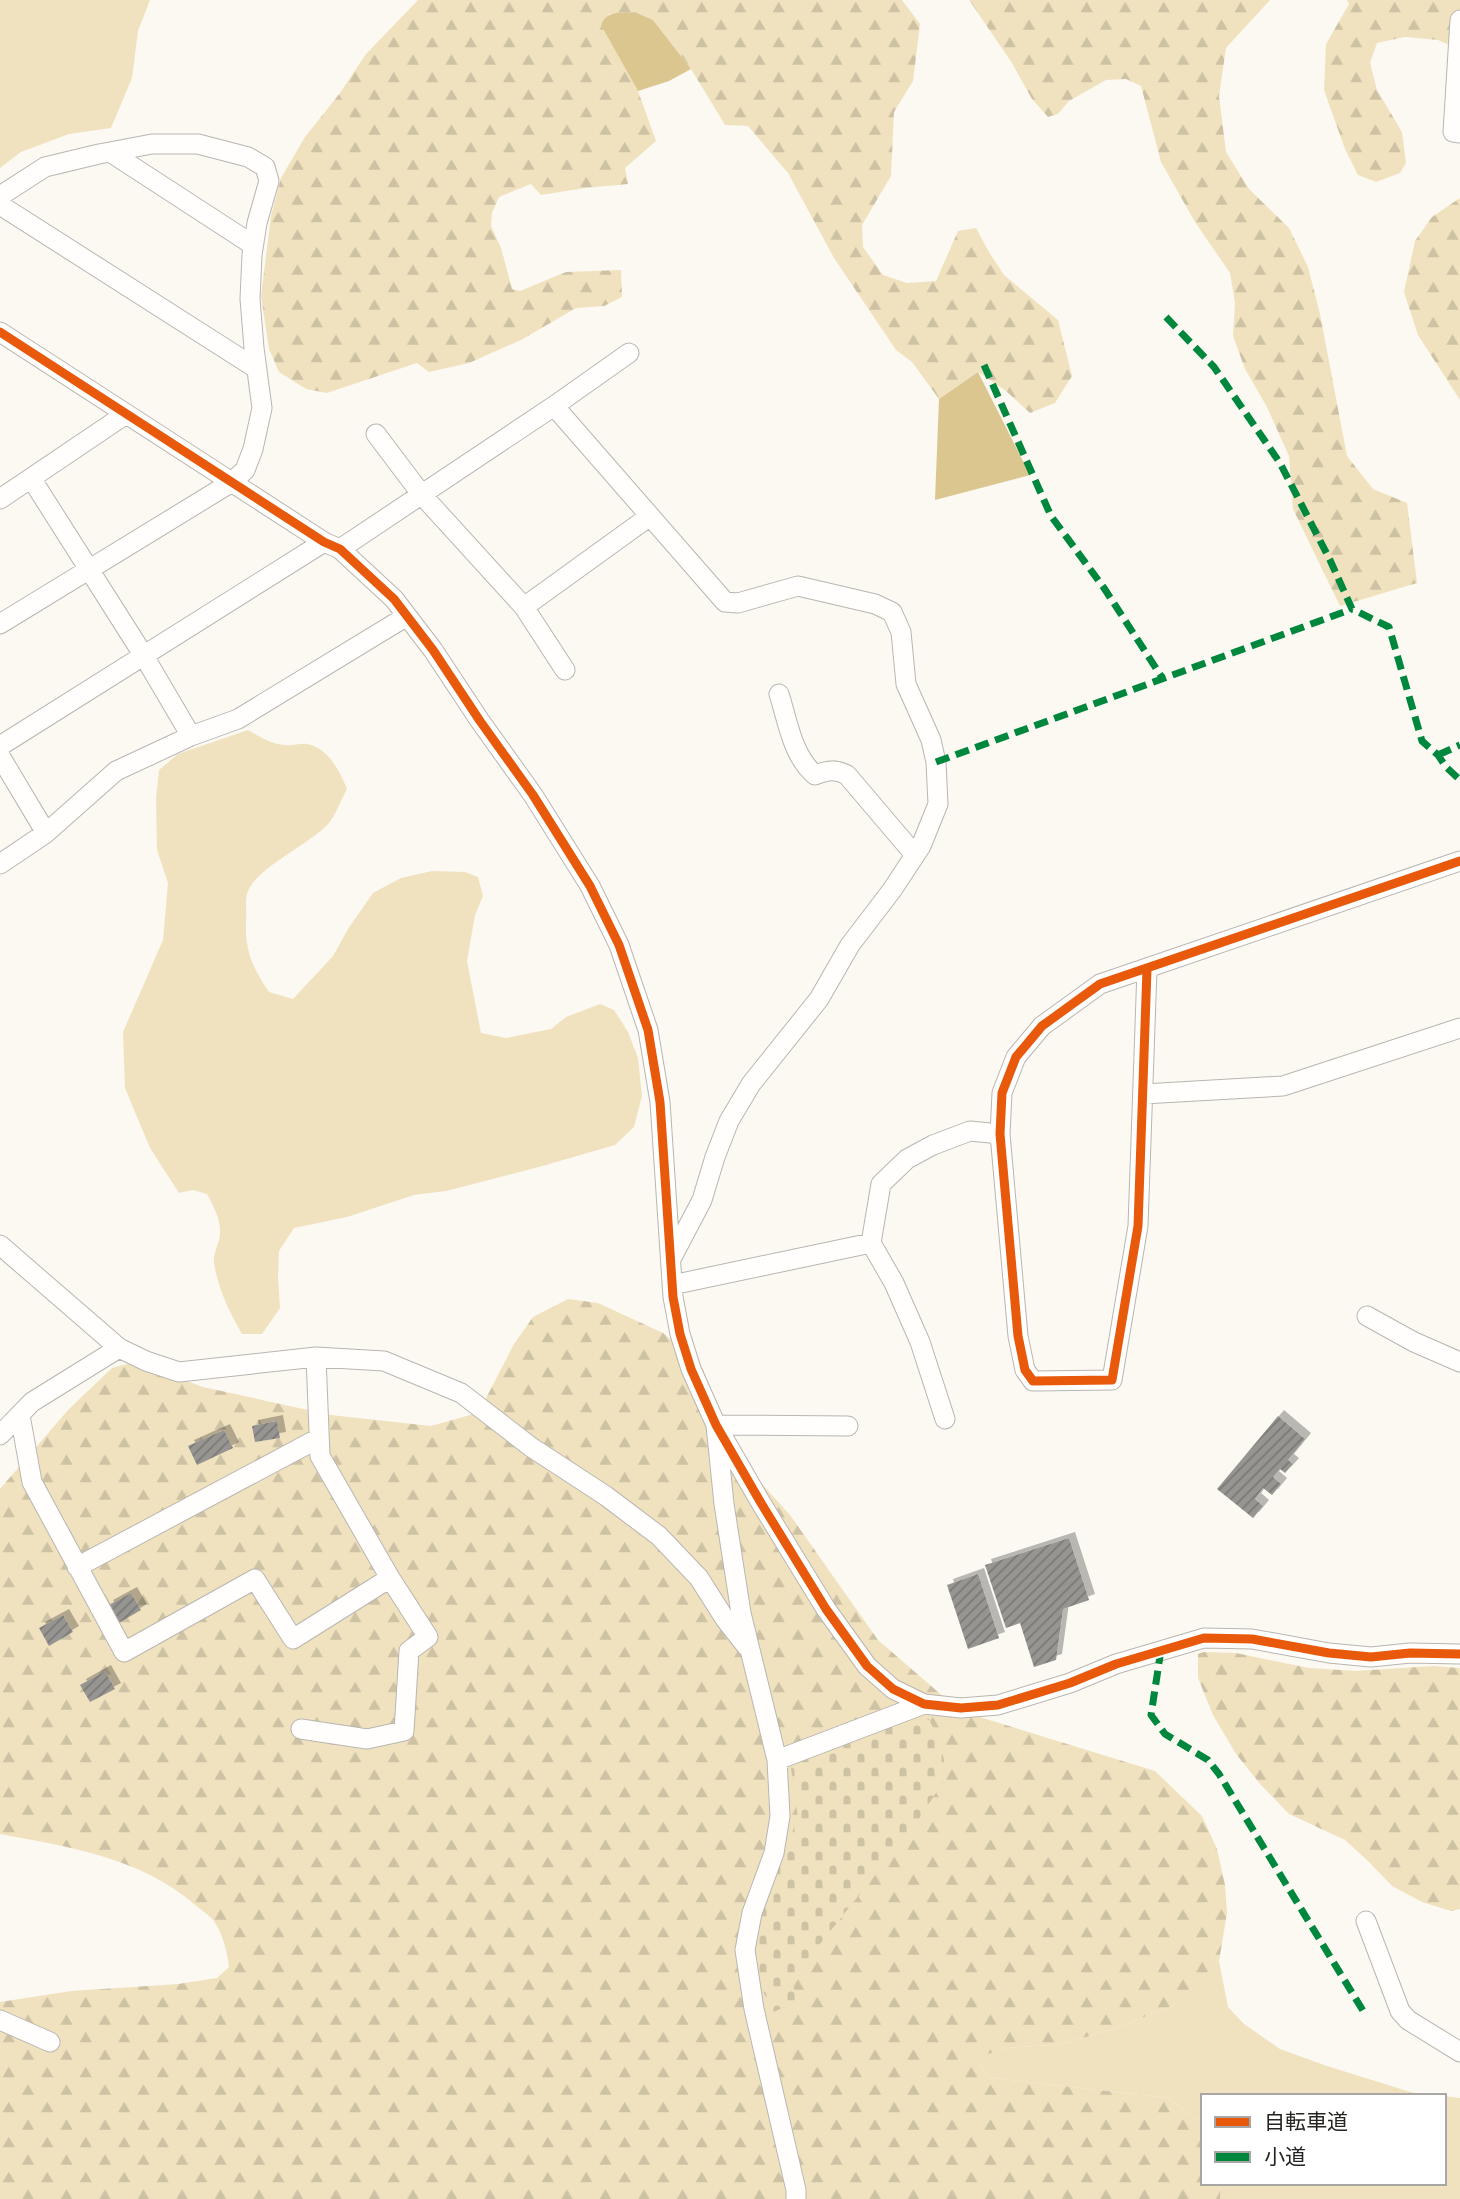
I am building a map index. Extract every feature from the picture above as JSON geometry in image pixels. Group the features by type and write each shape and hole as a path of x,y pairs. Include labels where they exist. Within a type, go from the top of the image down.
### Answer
{"street":[{"path":"1460,20 1452,132 1460,133"},
{"path":"0,196 46,167 152,144 198,144 248,157 265,167 269,181 253,245 250,299 262,408 253,449 245,470 232,482 0,624"},
{"path":"110,152 253,245"},
{"path":"0,205 257,369"},
{"path":"0,332 332,546 394,599 433,650 540,806 590,886 619,945 648,1030 660,1102 673,1285 680,1334 691,1369 716,1425 826,1609 867,1665 893,1689 924,1704 961,1708 998,1705 1070,1683 1116,1664 1204,1638 1252,1639 1328,1653 1371,1657 1410,1653 1460,1654"},
{"path":"0,746 144,656 422,495 629,353"},
{"path":"554,406 725,602 738,603 797,586 875,604 892,612 901,632 906,684 931,740 936,762 938,804 921,846 850,945 819,999 751,1084 740,1102 729,1121 715,1157 702,1200 670,1260"},
{"path":"0,499 127,414"},
{"path":"376,434 422,495 524,607 565,670"},
{"path":"31,478 144,656 191,736"},
{"path":"524,607 650,516"},
{"path":"0,864 46,833 117,771 191,736 238,719 407,616"},
{"path":"779,694 799,757 806,767 815,775 829,770 847,775 915,855"},
{"path":"0,756 46,833"},
{"path":"1147,969 1138,1226 1112,1380 1033,1381 1025,1370 1018,1336 1000,1133 1002,1093 1016,1057 1042,1026 1100,984 1460,861"},
{"path":"1143,1094 1283,1086 1460,1028"},
{"path":"945,1419 920,1342 894,1283 871,1243 881,1184 907,1159 933,1145 970,1131 1000,1133"},
{"path":"673,1285 871,1243"},
{"path":"0,1245 119,1348 179,1372 316,1357 384,1361 461,1393 531,1447 606,1496 659,1535 699,1578 725,1619 749,1649"},
{"path":"1367,1316 1414,1342 1460,1362"},
{"path":"0,1435 32,1402 119,1348"},
{"path":"301,1729 367,1739 404,1731 409,1651 428,1637 390,1578 320,1456 316,1357"},
{"path":"20,1415 32,1482 124,1652 255,1579 293,1639 390,1578"},
{"path":"716,1425 848,1426"},
{"path":"716,1425 724,1504 749,1649 777,1760 780,1816 774,1853 752,1913 746,1950 754,2009 796,2199"},
{"path":"77,1567 319,1438"},
{"path":"777,1760 924,1704"},
{"path":"1366,1921 1400,2011 1408,2020 1460,2052"},
{"path":"0,2020 50,2042"}],"green space":[{"path":"0,0 150,0 138,31 132,78 111,128 69,134 21,152 0,168"},
{"path":"418,0 902,0 920,24 913,81 894,112 891,176 862,225 863,247 883,275 907,283 936,281 958,231 976,228 1004,275 1058,320 1072,376 1055,403 1030,413 1006,391 978,372 939,399 912,362 896,350 834,258 788,173 748,126 725,125 691,69 653,20 635,12 609,14 601,24 638,91 656,141 625,168 628,184 541,195 531,184 499,197 492,213 491,226 501,248 512,289 520,291 566,272 621,270 622,297 604,306 576,308 521,340 469,363 429,372 417,363 327,393 306,389 279,372 269,349 261,296 271,216 281,178 305,137 340,93 366,54"},
{"path":"969,0 1270,0 1226,48 1219,96 1226,152 1249,189 1289,228 1308,267 1320,314 1347,456 1373,489 1407,503 1417,583 1340,606 1293,509 1289,456 1267,407 1245,369 1233,336 1235,303 1230,273 1195,222 1161,162 1141,86 1126,79 1106,80 1069,101 1058,114 1048,117 1032,99 1012,63"},
{"path":"1347,0 1460,0 1460,50 1438,40 1405,37 1377,43 1370,63 1377,90 1402,132 1406,163 1400,173 1376,182 1358,175 1345,149 1324,90 1326,44 1349,4"},
{"path":"1460,198 1460,400 1418,335 1404,292 1415,241 1432,217"},
{"path":"248,730 275,743 307,744 322,750 337,768 347,789 329,823 260,875 247,894 246,933 249,951 254,967 269,992 293,999 333,956 373,893 401,878 432,871 465,872 478,877 483,896 475,915 467,961 481,1033 506,1038 551,1029 566,1017 600,1004 614,1010 628,1032 638,1058 642,1096 634,1127 615,1145 446,1191 414,1195 347,1217 294,1228 279,1251 280,1308 262,1334 242,1334 225,1300 214,1262 220,1235 219,1224 207,1194 193,1190 179,1193 150,1148 125,1088 123,1032 163,940 168,883 157,850 156,799 159,770 178,754"},
{"path":"568,1299 598,1303 663,1333 701,1365 712,1391 718,1424 735,1454 790,1515 878,1640 960,1711 1155,1771 1202,1816 1217,1849 1225,1885 1227,1913 1219,1961 1173,2006 1110,2030 1062,2044 1007,2048 985,2055 981,2061 985,2074 994,2078 1168,2098 1201,2123 1201,2185 1221,2185 1220,2199 0,2199 0,2002 71,1991 178,1984 217,1978 229,1967 224,1943 214,1921 173,1888 150,1875 102,1856 0,1834 0,1489 68,1410 112,1368 134,1362 203,1387 331,1415 431,1426 470,1415 483,1404 514,1344 533,1317"},
{"path":"1236,1653 1309,1668 1356,1671 1433,1666 1460,1668 1460,1909 1451,1911 1422,1902 1392,1886 1345,1840 1289,1814 1236,1754 1213,1715 1198,1678 1198,1654"},
{"path":"910,1713 929,1719 941,1745 947,1776 913,1828 791,1980 798,2000 774,2012 757,1980 754,1928 798,1818 790,1761"},
{"path":"1219,1961 1228,2007 1244,2024 1280,2049 1417,2094 1201,2094 1201,2123 1168,2098 994,2078 985,2074 982,2068 984,2055 1007,2048 1062,2044 1110,2030 1173,2006"},
{"path":"1446,2096 1460,2098 1460,2199 1220,2199 1221,2185 1446,2185"}],"shaded area":[{"path":"635,12 653,20 691,69 669,81 638,91 601,25 603,20 611,15"},
{"path":"978,372 1030,475 935,500 939,399"}],"building":[{"path":"1278,1416 1305,1439 1288,1460 1293,1464 1285,1473 1280,1469 1273,1477 1281,1484 1272,1495 1263,1488 1255,1499 1263,1506 1253,1518 1217,1489"},
{"path":"277,1421 280,1438 255,1442 252,1426"},
{"path":"224,1430 233,1448 197,1465 188,1446"},
{"path":"1069,1538 1089,1600 1063,1609 1056,1660 1034,1667 1020,1623 1006,1628 985,1565"},
{"path":"978,1574 999,1638 968,1649 947,1585"},
{"path":"131,1593 141,1610 117,1624 107,1606"},
{"path":"63,1615 73,1632 49,1646 39,1628"},
{"path":"105,1671 115,1689 90,1702 80,1685"}],"marked path":[{"path":"1166,317 1214,367 1280,463 1352,609 1389,627 1422,741 1460,780"},
{"path":"984,365 1051,516 1104,588 1163,679"},
{"path":"936,762 1352,609"},
{"path":"1438,755 1460,745"},
{"path":"1161,1650 1151,1715 1165,1734 1208,1760 1219,1774 1365,2014"}],"cycle path":[{"path":"0,332 324,542 340,549 394,599 433,650 533,795 590,886 619,945 648,1030 660,1102 673,1297 680,1334 691,1369 716,1425 761,1503 826,1609 867,1666 893,1689 924,1704 961,1708 998,1705 1070,1683 1116,1664 1204,1638 1252,1639 1329,1653 1371,1657 1410,1653 1460,1654"},
{"path":"1147,969 1138,1226 1112,1380 1033,1381 1025,1370 1018,1336 1000,1134 1002,1093 1016,1057 1042,1026 1100,984 1460,861"}]}
